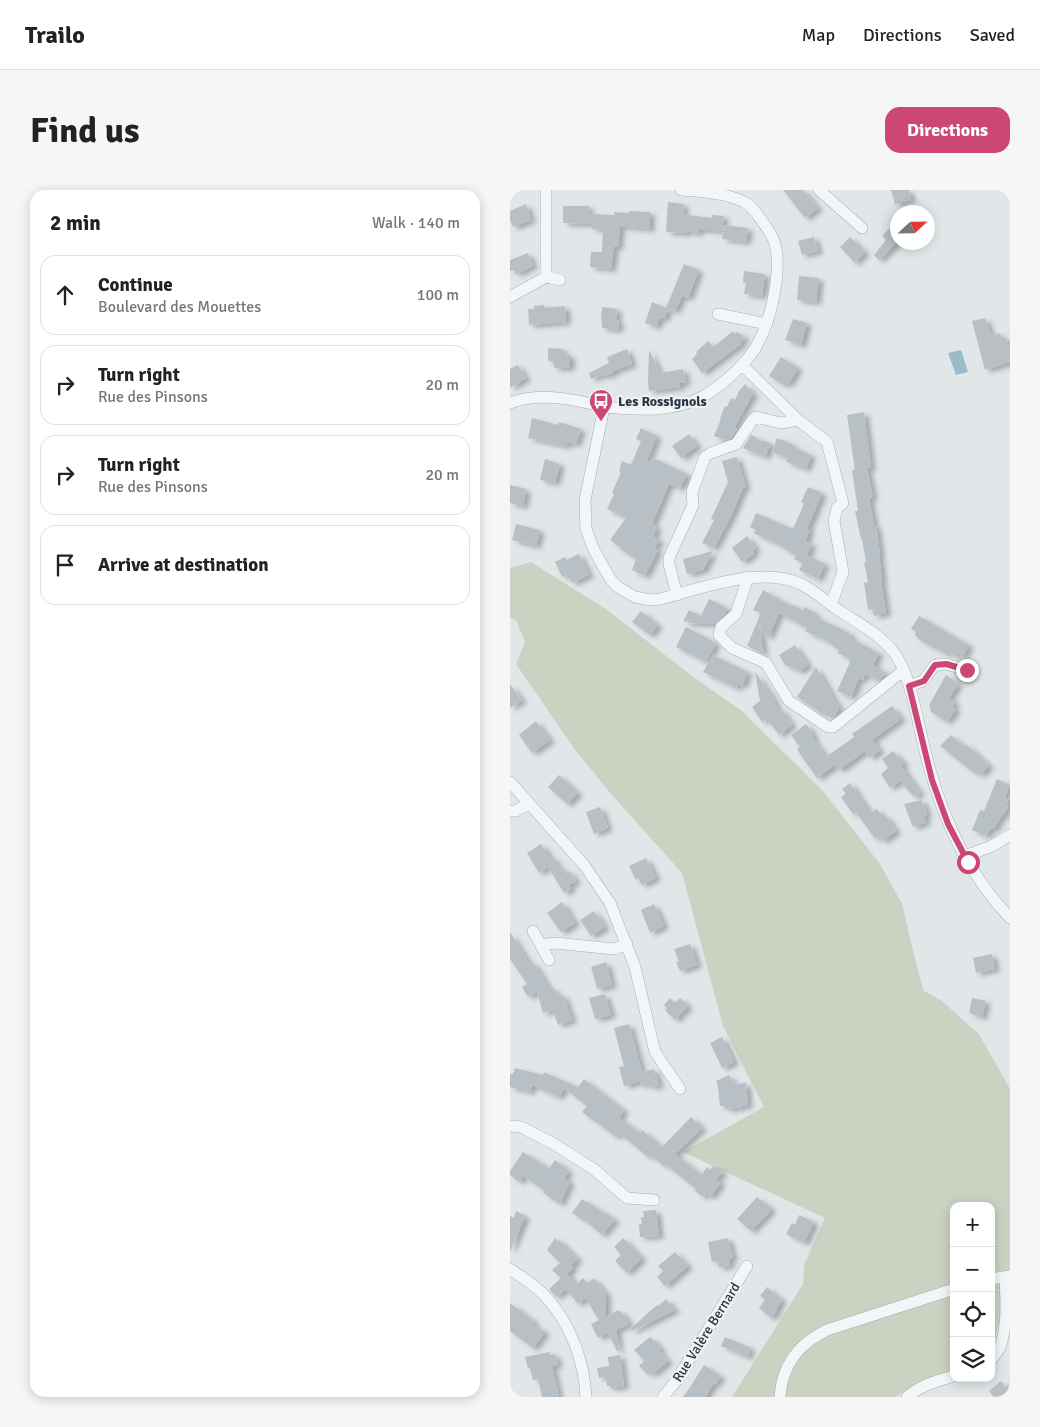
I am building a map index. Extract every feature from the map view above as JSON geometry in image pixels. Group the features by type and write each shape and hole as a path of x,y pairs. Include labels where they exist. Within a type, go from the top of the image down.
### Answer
{"street":[{"path":"546,190 546,277"},
{"path":"510,403 534,397 582,401 604,407 636,410 671,408 705,395 731,376 756,348 772,308 778,270 774,242 756,212 745,202 728,197 681,190"},
{"path":"819,190 862,228"},
{"path":"510,297 546,277 560,280"},
{"path":"718,314 767,324"},
{"path":"742,365 798,420 827,442 843,503 837,508 834,521 843,572 831,605"},
{"path":"604,407 585,500 586,529 594,550 611,580 626,594 651,600 748,577 771,577 791,580 810,589 887,643 904,670 932,780 948,824 983,886 1010,918"},
{"path":"677,594 669,558 693,505 692,492 705,457 711,452 736,444 756,417 781,423 798,420"},
{"path":"748,577 736,614 721,627 720,635 732,648 766,662 789,701 828,727 833,728 904,670"},
{"path":"909,686 924,681 935,665 946,664 967,670"},
{"path":"510,782 584,865 610,903 635,967 654,1052 680,1089"},
{"path":"510,811 516,811 529,803"},
{"path":"965,856 992,846 1010,835"},
{"path":"533,931 550,960"},
{"path":"541,945 555,943 614,949 627,944"},
{"path":"510,1126 521,1127 554,1144 595,1170 627,1198 654,1200"},
{"name":"Rue Valère Bernard","path":"662,1397 676,1381 747,1266"},
{"path":"510,1269 546,1297 559,1314 571,1335 579,1358 586,1384 586,1397"},
{"path":"995,1355 1000,1348 1005,1327 1007,1276"},
{"path":"780,1397 784,1373 798,1350 808,1341 827,1330 950,1290"},
{"path":"907,1397 931,1383 950,1377"}],"green space":[{"path":"531,562 606,609 692,676 742,711 823,791 880,864 902,904 924,991 942,1001 979,1034 1010,1089 1010,1326 998,1324 995,1340 995,1202 950,1202 950,1375 894,1397 732,1397 803,1284 804,1265 825,1218 683,1152 764,1107 723,1026 682,873 612,795 575,750 516,664 525,642 516,620 510,618 510,568"}],"water":[{"path":"961,350 968,372 956,375 948,353"}],"building":[{"path":"783,190 803,190 818,208 805,218"},
{"path":"891,190 909,190 911,200 895,204"},
{"path":"668,202 684,204 683,213 687,215 712,218 712,215 724,216 722,231 699,229 698,233 686,231 685,233 666,232"},
{"path":"526,204 531,220 513,227 510,220 510,211"},
{"path":"563,206 589,206 588,214 615,215 614,212 650,212 650,229 620,226 618,247 614,247 611,269 590,267 591,252 602,252 603,229 592,229 592,224 563,223"},
{"path":"724,225 748,228 746,242 722,239"},
{"path":"890,228 890,249 879,260 874,255 886,240 882,236"},
{"path":"814,237 818,251 802,255 798,241"},
{"path":"850,237 865,252 855,263 840,247"},
{"path":"528,253 533,266 516,274 514,270 510,271 510,260"},
{"path":"684,264 699,270 688,298 682,296 675,311 666,308"},
{"path":"744,271 765,274 762,296 744,294 746,283 743,283"},
{"path":"799,276 819,278 816,302 797,300"},
{"path":"652,302 668,309 664,319 660,317 656,327 645,323"},
{"path":"544,305 545,308 565,306 566,322 529,325 528,309"},
{"path":"602,307 617,309 616,320 619,321 618,330 602,328"},
{"path":"985,318 991,335 1000,333 1003,342 1010,340 1010,362 985,370 972,321"},
{"path":"793,319 807,323 801,345 785,340"},
{"path":"733,331 734,334 737,332 741,334 745,339 702,373 692,359 697,354 696,352 708,341 713,347"},
{"path":"548,348 563,349 563,354 570,355 570,368 554,368 554,362 548,361"},
{"path":"627,349 632,364 613,371 613,373 591,379 589,373 609,363 607,357"},
{"path":"649,350 660,373 683,369 686,382 680,383 680,387 649,391"},
{"path":"781,357 798,368 789,383 782,384 769,376"},
{"path":"518,365 526,378 510,388 510,369"},
{"path":"745,384 754,394 734,428 737,429 731,438 725,440 714,436 725,406 727,407 731,398 735,400"},
{"path":"864,412 871,468 867,468 873,497 869,498 874,526 876,526 886,613 874,616 873,609 868,610 864,583 868,582 864,562 866,562 855,511 858,511 852,470 855,470 847,415"},
{"path":"532,418 558,425 559,422 581,429 576,444 568,442 566,446 528,438"},
{"path":"641,428 657,436 645,465 654,458 687,474 680,488 669,484 652,524 657,527 653,537 660,540 654,548 658,550 645,576 632,570 636,559 610,540 626,518 607,509 621,472 619,471 622,461 631,465 641,441 636,439"},
{"path":"689,434 697,446 681,458 672,446"},
{"path":"751,435 760,442 762,440 771,443 765,457 743,448"},
{"path":"777,438 811,455 806,469 786,462 788,458 772,452"},
{"path":"737,457 746,488 743,488 714,548 702,543 714,520 711,519 728,482 722,461"},
{"path":"545,459 560,464 555,483 540,480"},
{"path":"510,485 526,489 523,506 510,503"},
{"path":"808,487 822,493 807,529 810,530 805,541 812,544 807,555 825,564 818,579 799,570 803,563 794,559 796,555 784,549 785,547 753,533 756,530 750,527 756,513 793,529 804,504 801,502"},
{"path":"516,524 540,530 536,546 512,540"},
{"path":"747,536 756,548 752,551 754,554 742,562 732,548"},
{"path":"713,551 703,570 687,574 683,559"},
{"path":"579,554 589,575 572,583 568,575 562,577 555,562 565,557 566,560"},
{"path":"763,590 791,606 791,604 803,610 805,607 815,613 814,616 851,634 850,638 879,653 873,665 886,673 878,680 865,674 863,680 859,678 851,697 837,691 850,659 838,653 839,650 832,646 833,644 805,631 807,628 779,613 768,638 759,625 764,654 747,646 761,613 753,610"},
{"path":"709,599 727,608 725,614 714,624 683,622 689,610 701,616"},
{"path":"641,611 658,625 650,635 632,622"},
{"path":"919,616 969,645 963,657 957,653 955,656 948,652 946,654 920,640 915,635 916,632 911,629"},
{"path":"686,627 716,643 706,662 676,647"},
{"path":"795,645 808,665 800,671 785,665 779,655"},
{"path":"713,655 748,672 742,686 738,684 736,688 703,672"},
{"path":"816,667 839,708 832,718 797,697"},
{"path":"755,672 773,698 778,711 781,709 792,725 779,735 767,719 762,722 752,707 760,701"},
{"path":"946,675 958,684 949,698 955,702 952,707 956,709 947,722 931,712 929,705"},
{"path":"510,684 522,700 510,708"},
{"path":"892,706 901,719 872,740 880,750 870,758 865,751 839,770 835,765 817,778 800,754 797,749 800,747 791,735 806,724 814,736 812,737 826,757 854,737 852,734"},
{"path":"536,721 550,740 532,753 519,735"},
{"path":"951,735 965,747 967,745 989,765 981,775 976,771 974,773 940,746"},
{"path":"893,751 904,763 901,766 920,793 914,797 900,781 890,788 881,774 888,768 882,759"},
{"path":"559,775 578,793 567,804 548,787"},
{"path":"997,779 1008,784 1005,797 1009,799 1006,805 1008,806 994,829 991,828 986,836 972,830 980,810 984,811"},
{"path":"850,783 870,813 877,809 883,817 885,815 896,831 883,841 879,836 875,839 856,812 853,814 841,797 846,794 842,789"},
{"path":"922,800 927,815 924,816 926,822 913,827 904,804"},
{"path":"600,807 608,828 594,834 586,812"},
{"path":"541,844 551,859 554,858 559,868 561,867 566,874 570,871 576,881 569,885 571,889 564,893 548,867 539,873 527,853"},
{"path":"646,858 656,878 642,885 638,878 636,880 629,866"},
{"path":"562,902 575,923 561,932 547,913"},
{"path":"654,904 664,926 650,933 641,910"},
{"path":"594,911 605,927 591,936 580,920"},
{"path":"510,932 530,965 533,962 550,990 553,987 559,997 563,994 572,1020 558,1025 553,1010 543,1013 537,992 528,997 522,987 527,984 510,959"},
{"path":"690,944 697,965 680,971 676,962 679,961 674,949"},
{"path":"992,954 995,969 976,973 973,958"},
{"path":"606,962 612,985 597,989 591,967"},
{"path":"605,994 611,1015 595,1019 589,998"},
{"path":"670,998 675,1003 680,998 688,1006 675,1020 665,1010 667,1008 664,1005"},
{"path":"972,998 986,1001 982,1017 969,1013"},
{"path":"629,1024 642,1072 654,1069 659,1085 650,1087 649,1083 641,1085 640,1081 624,1086 619,1067 624,1066 614,1028"},
{"path":"722,1037 734,1062 722,1068 710,1043"},
{"path":"515,1068 543,1075 544,1072 578,1087 584,1079 624,1110 619,1118 640,1133 642,1130 662,1147 691,1117 702,1128 675,1154 701,1175 707,1167 710,1170 713,1166 723,1171 716,1180 721,1183 710,1197 706,1193 703,1197 665,1164 664,1166 650,1155 648,1157 619,1133 616,1137 582,1112 587,1106 564,1088 559,1097 532,1085 530,1092 510,1087 510,1074 513,1074"},
{"path":"729,1075 734,1084 746,1083 748,1105 725,1109 725,1106 720,1106 716,1081"},
{"path":"523,1152 549,1168 555,1160 569,1171 564,1178 570,1182 560,1204 523,1176 519,1182 510,1175 510,1171"},
{"path":"757,1197 772,1209 751,1231 737,1219"},
{"path":"582,1199 607,1213 615,1220 602,1235 584,1219 572,1213"},
{"path":"656,1210 659,1236 640,1237 639,1224 642,1224 641,1217 644,1217 643,1211"},
{"path":"516,1211 525,1216 510,1252 510,1216 514,1218"},
{"path":"799,1215 814,1222 804,1243 786,1234 792,1223 795,1225"},
{"path":"555,1238 578,1259 571,1265 573,1267 567,1274 577,1284 583,1278 588,1283 594,1278 606,1294 606,1317 618,1310 624,1315 629,1324 617,1330 616,1328 619,1350 617,1351 608,1333 598,1338 591,1324 599,1320 585,1298 578,1304 566,1289 556,1297 549,1289 561,1278 552,1270 560,1263 547,1250"},
{"path":"623,1238 642,1258 627,1273 615,1261 621,1255 614,1247"},
{"path":"728,1238 733,1258 729,1259 730,1265 719,1268 718,1261 712,1262 708,1242"},
{"path":"675,1252 688,1266 665,1286 657,1277 663,1271 658,1266"},
{"path":"767,1287 782,1300 771,1318 759,1308 765,1300 760,1296"},
{"path":"666,1299 675,1310 632,1331 630,1329 657,1305"},
{"path":"510,1303 545,1332 533,1348 510,1331"},
{"path":"650,1337 661,1348 659,1350 668,1361 653,1374 650,1371 647,1374 639,1366 644,1361 634,1350"},
{"path":"725,1337 751,1348 747,1357 721,1346"},
{"path":"549,1352 550,1355 555,1354 558,1365 552,1366 559,1397 542,1397 538,1379 533,1380 525,1357"},
{"path":"620,1355 624,1386 611,1388 611,1386 607,1386 606,1377 599,1378 597,1368 609,1366 608,1357"},
{"path":"704,1365 721,1376 716,1384 714,1383 705,1397 683,1397 692,1384"},
{"path":"1001,1381 1010,1397 994,1397 989,1391"}],"place":[{"name":"Les Rossignols","path":"601,422"}],"route":[{"path":"967,670 946,664 935,665 924,681 909,686 932,780 948,824 968,862"}]}
